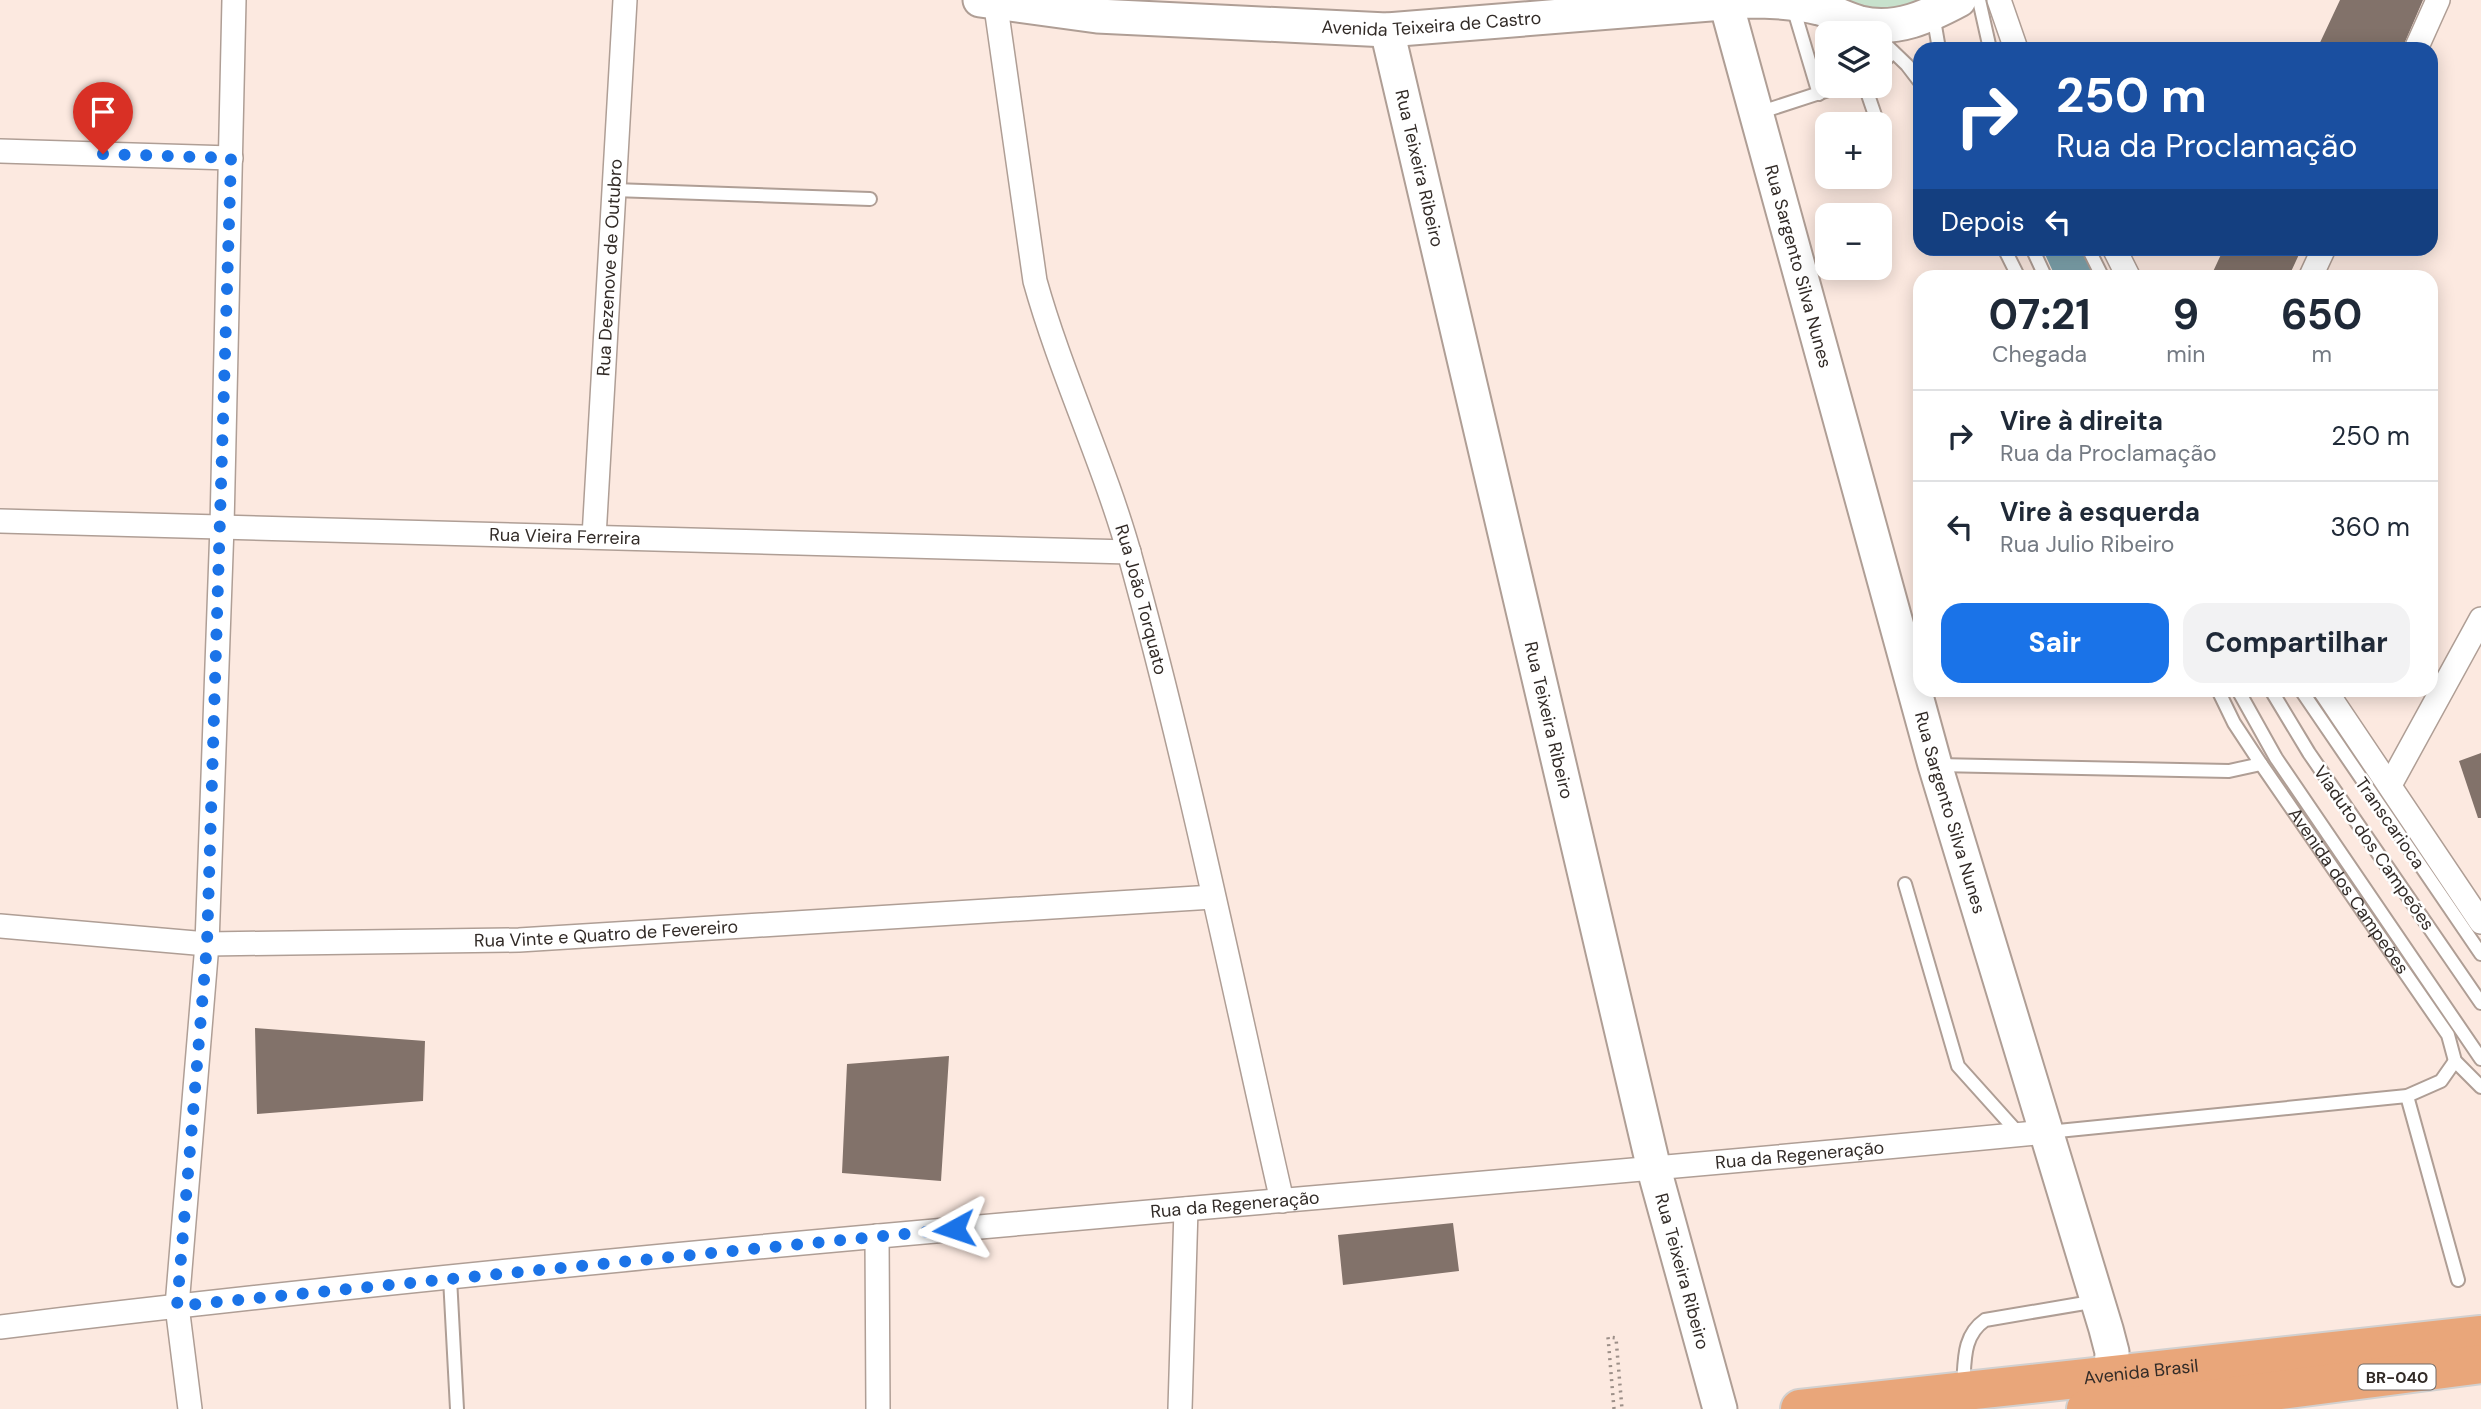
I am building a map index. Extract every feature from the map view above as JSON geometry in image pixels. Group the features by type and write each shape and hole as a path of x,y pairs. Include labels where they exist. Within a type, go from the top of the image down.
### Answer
{"highway":[{"name":"Avenida Brasil","path":"1800,1409 2481,1335"},
{"name":"Avenida Brasil","path":"2086,1409 2195,1401 2481,1364"}],"street":[{"path":"190,1409 177,1306 207,944 222,526 234,0"},
{"name":"Rua Dezenove de Outubro","path":"594,537 625,0"},
{"path":"1999,0 2014,42"},
{"path":"2419,42 2438,0"},
{"name":"Avenida Teixeira de Castro","path":"990,2 1097,16 1387,30 1727,1 1792,2 1843,21"},
{"name":"Rua Sargento Silva Nunes","path":"1727,1 1913,685"},
{"name":"Rua João Torquato","path":"990,2 1035,281 1047,325 1129,552 1180,738 1282,1201"},
{"name":"Avenida Teixeira de Castro","path":"1892,26 1942,5"},
{"name":"Rua Teixeira Ribeiro","path":"1387,30 1654,1169 1720,1409"},
{"path":"0,151 231,158"},
{"name":"Rua Vieira Ferreira","path":"0,521 1129,552"},
{"path":"2390,786 2481,619"},
{"name":"Rua Sargento Silva Nunes","path":"1916,697 2033,1133 2097,1301 2112,1352 2111,1377"},
{"path":"2330,697 2478,914"},
{"name":"Rua Vinte e Quatro de Fevereiro","path":"0,926 207,944 519,940 1213,897"},
{"name":"Rua da Regeneração","path":"0,1328 177,1306 877,1236 1654,1169 2033,1133"},
{"path":"1180,1409 1186,1209"},
{"path":"877,1236 878,1409"}],"lane":[{"path":"1979,0 1988,42"},
{"path":"1792,2 1815,80"},
{"path":"1939,42 1942,5"},
{"path":"1893,52 1913,74"},
{"path":"1756,113 1815,95"},
{"path":"614,190 870,199"},
{"name":"Avenida dos Campeões","path":"2221,697 2234,723 2261,764 2448,1035 2455,1061 2481,1087"},
{"path":"2242,697 2276,758 2481,1059"},
{"name":"Viaduto dos Campeões","path":"2275,697 2309,753 2481,1003"},
{"name":"Transcarioca","path":"2306,697 2481,954"},
{"path":"1935,765 2229,771 2261,764"},
{"path":"1905,884 1958,1066 2033,1133"},
{"name":"Rua da Regeneração","path":"2033,1133 2407,1096 2441,1081 2455,1061"},
{"path":"2407,1096 2458,1280"},
{"path":"450,1278 457,1409"},
{"path":"1963,1390 1967,1341 1976,1326 1985,1320 2097,1301"}],"path":[{"path":"1614,1409 1608,1337 1616,1338 1622,1409"}],"green space":[{"path":"1834,0 1916,0 1917,5 1897,14"}],"building":[{"path":"2340,0 2423,0 2405,42 2320,42"},
{"path":"2220,256 2298,256 2292,270 2214,270"},
{"path":"2481,753 2481,818 2478,818 2459,761"},
{"path":"255,1028 425,1041 423,1101 257,1114"},
{"path":"949,1056 941,1181 842,1173 847,1064"},
{"path":"1453,1223 1459,1271 1343,1285 1338,1235"}],"waterway":[{"path":"2067,256 2073,270"}],"route":[{"path":"103,154 231,158 222,526 207,944 177,1306 954,1229"}]}
